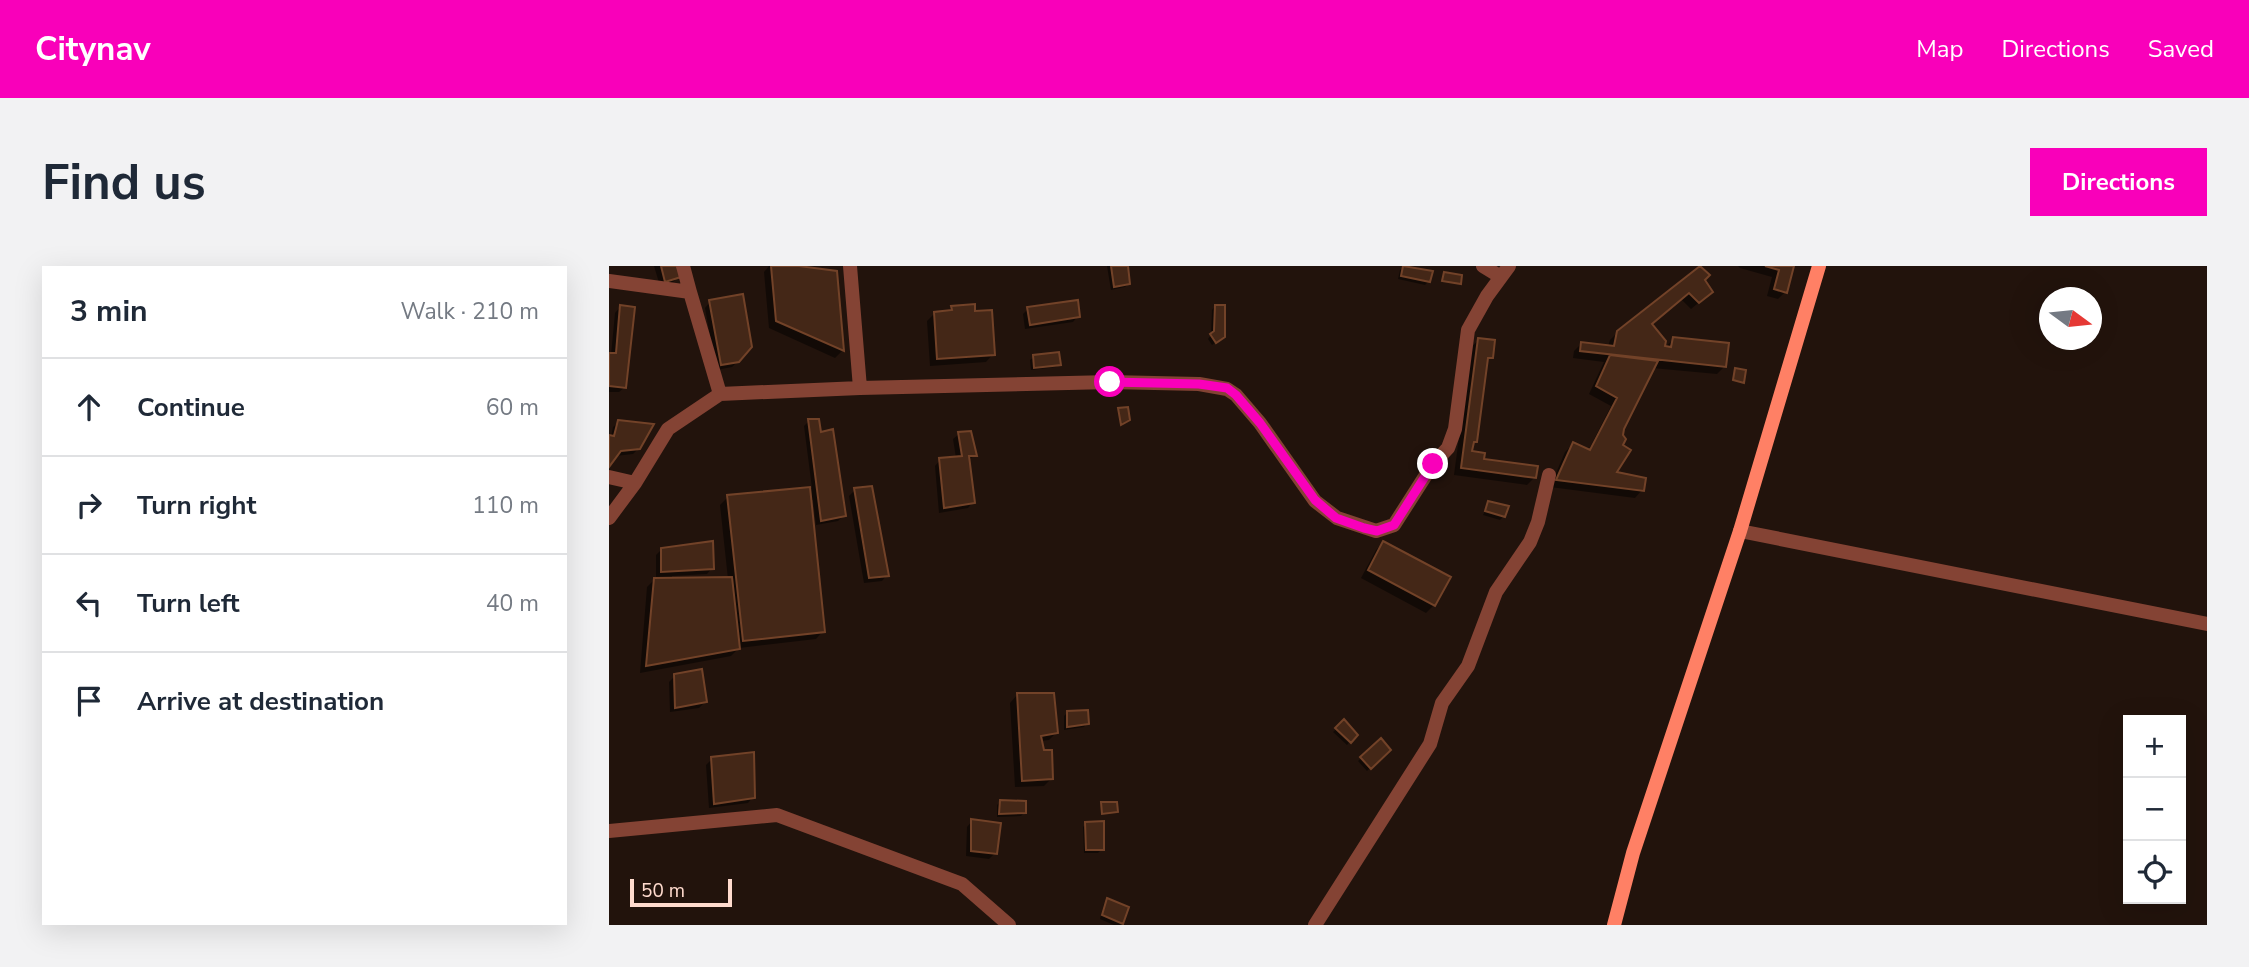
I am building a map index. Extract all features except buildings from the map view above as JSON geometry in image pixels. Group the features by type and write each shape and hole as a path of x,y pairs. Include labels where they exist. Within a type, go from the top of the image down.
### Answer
{"main road":[{"path":"1614,925 1633,853 1739,531 1819,266"}],"street":[{"path":"683,266 720,394"},
{"path":"850,266 860,388"},
{"path":"609,518 635,483 668,429 720,394 1110,382 1199,384 1227,388 1260,423 1315,500 1336,518 1377,531 1394,525 1433,464 1448,448 1455,429 1468,330 1487,296 1505,272 1483,266"},
{"path":"609,281 690,292"},
{"path":"1315,925 1430,744 1442,702 1468,666 1496,592 1529,542 1538,522 1549,475"},
{"path":"609,477 635,483"},
{"path":"1739,531 2207,624"},
{"path":"609,831 777,815 962,884 1009,925"}],"route":[{"path":"1110,382 1199,384 1227,388 1260,423 1315,500 1336,518 1364,528 1377,531 1394,525 1433,464"}]}
